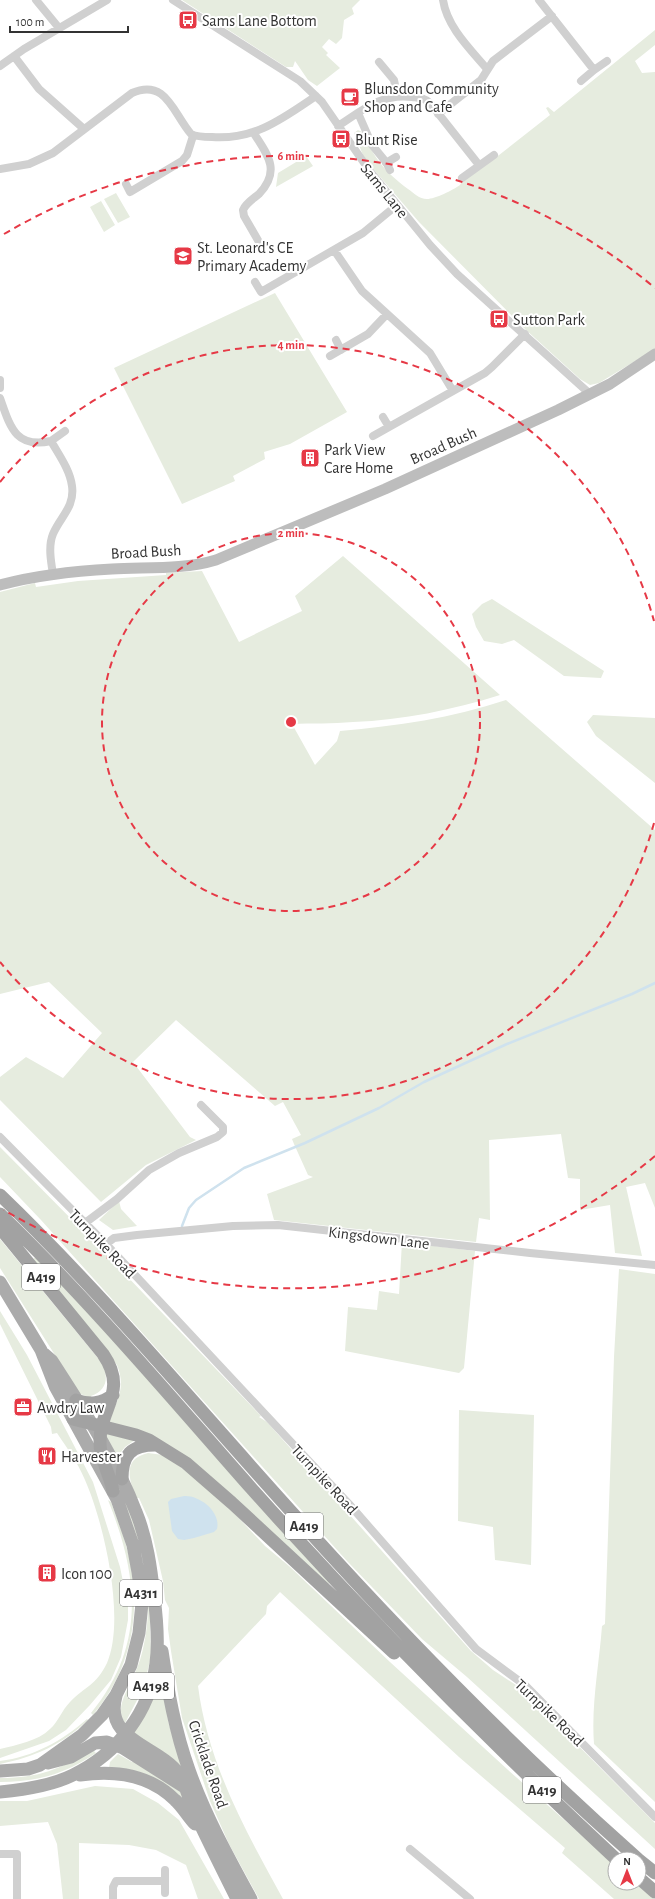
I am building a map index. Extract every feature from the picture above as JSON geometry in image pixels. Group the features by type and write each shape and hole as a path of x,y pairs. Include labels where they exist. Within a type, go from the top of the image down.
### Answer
{"highway":[{"name":"A419","path":"0,1195 57,1251 115,1312 296,1518 442,1672 552,1780 630,1851"},
{"name":"A419","path":"0,1214 123,1342 251,1488 331,1575 469,1719"},
{"name":"A419","path":"0,1228 104,1354 113,1372 113,1395"},
{"path":"76,1400 93,1404 113,1395"},
{"path":"112,1491 111,1480 101,1454 97,1431 113,1395"},
{"path":"73,1419 97,1431 136,1435 155,1445"},
{"name":"A419","path":"155,1445 186,1463 210,1482 399,1658 469,1719 608,1851"},
{"path":"122,1479 124,1460 130,1452 139,1447 155,1445"},
{"name":"A419","path":"647,1866 655,1873"},
{"path":"647,1885 655,1892"}],"main road":[{"name":"Broad Bush","path":"0,585 53,574 192,565 216,560 392,486 590,394 629,372 655,354"},
{"name":"A4311","path":"0,1282 41,1350 52,1361 97,1431 122,1479 137,1513 146,1544 152,1572 158,1632"},
{"name":"A4311","path":"41,1350 47,1370 112,1491 126,1523 133,1545 142,1603 137,1643 131,1665 116,1695 114,1705 116,1718 125,1734 172,1766 179,1775 205,1834 237,1899"},
{"name":"A4198","path":"0,1792 47,1784 72,1776 98,1761 116,1744 125,1734 141,1710 152,1683 156,1665 158,1632"},
{"name":"Cricklade Road","path":"158,1632 168,1690 179,1737 200,1799 251,1899"},
{"name":"A4198","path":"0,1771 24,1769 40,1765 82,1736 102,1715 116,1695"},
{"path":"40,1765 57,1762 71,1757 98,1742 116,1744 185,1787 200,1799"},
{"path":"72,1776 112,1772 135,1776 150,1782 176,1801 205,1834"},
{"path":"0,1786 24,1788"}],"street":[{"path":"36,0 59,28"},
{"path":"0,66 59,28 107,0"},
{"name":"Sams Lane","path":"172,0 300,81 316,96 369,170 397,205 457,274 590,394"},
{"path":"443,0 450,23 487,69"},
{"path":"539,0 594,70"},
{"path":"438,114 481,80 487,69 501,55 552,16"},
{"path":"14,56 39,89 84,129"},
{"path":"581,81 607,61"},
{"path":"379,62 394,80 397,95"},
{"path":"0,170 29,164 44,158 63,146 132,93 141,89 152,89 162,94 187,130 193,136 219,137 254,132 278,122 316,96"},
{"path":"338,126 381,99 397,95 424,99 430,103 479,166"},
{"path":"358,113 372,145 388,167 396,157"},
{"path":"254,132 271,166 271,176 268,184 243,210 244,216 258,242"},
{"path":"126,184 130,192 182,161 187,155 193,136"},
{"path":"462,178 494,155"},
{"path":"255,282 261,292 363,233 397,205"},
{"path":"334,250 358,286 430,353 453,391"},
{"path":"295,273 300,281"},
{"path":"330,356 368,334 387,314"},
{"path":"373,436 492,367 525,334"},
{"path":"336,340 341,350"},
{"path":"0,380 0,388"},
{"path":"0,398 10,426 17,436 30,442 51,441 65,431"},
{"path":"383,417 389,427"},
{"path":"51,441 71,479 73,492 70,507 52,535 51,552 53,574"},
{"path":"85,1223 149,1170 179,1153 218,1137 223,1132 223,1127 201,1105"},
{"name":"Turnpike Road","path":"0,1137 106,1244 349,1504 476,1649 526,1686 655,1817"},
{"name":"Kingsdown Lane","path":"106,1244 114,1238 120,1237 233,1226 278,1225 514,1252 655,1264"},
{"path":"410,1849 470,1899"},
{"path":"1,1854 18,1854 18,1899"},
{"path":"165,1870 165,1893"},
{"path":"114,1899 113,1887 116,1881 165,1881"}],"shaded area":[{"path":"182,0 360,0 352,8 354,14 344,20 342,38 336,44 329,39 322,47 328,53 326,55 340,68 317,86 308,80 295,61 293,67 286,67"},
{"path":"655,30 655,45 635,61 642,73 655,72 655,349 599,383 590,385 580,379 525,329 419,222 363,155 354,133 358,130 362,132 371,150 386,170 417,196 427,199 435,198 460,185 463,180 494,159 550,115 546,108 548,107 554,112"},
{"path":"306,156 313,166 276,187 278,173"},
{"path":"116,193 130,217 118,223 104,199"},
{"path":"101,201 115,225 104,232 90,207"},
{"path":"275,293 347,412 290,444 264,452 265,459 233,476 235,481 182,504 114,368"},
{"path":"343,556 500,695 446,710 409,717 345,723 292,724 315,765 337,741 340,731 382,727 424,720 465,712 506,700 655,830 655,1208 645,1183 626,1187 642,1256 615,1253 610,1205 580,1210 580,1179 568,1178 561,1134 489,1140 490,1220 479,1218 476,1242 274,1220 267,1194 313,1177 308,1175 292,1139 301,1135 283,1102 275,1106 176,1020 133,1062 190,1137 196,1140 146,1165 101,1202 0,1100 0,1077 26,1057 63,1078 102,1033 49,982 0,994 0,592 35,583 36,587 78,581 202,571 239,642 302,611 295,596"},
{"path":"492,599 604,671 601,678 564,676 514,640 502,644 484,641 476,627 472,614 482,604"},
{"path":"593,715 655,718 655,783 596,736 587,722"},
{"path":"0,1147 98,1246 261,1416 259,1417 267,1422 471,1651 493,1670 522,1689 655,1823 655,1849 467,1677 422,1639 347,1561 41,1220 0,1177"},
{"path":"119,1201 121,1209 137,1226 113,1230 99,1220"},
{"path":"0,1239 102,1363 106,1378 105,1383 100,1390 91,1396 91,1399 79,1393 0,1268"},
{"path":"402,1242 475,1251 464,1368 459,1373 345,1351 348,1307 377,1310 379,1291 399,1294"},
{"path":"36,1258 126,1352 330,1583 328,1584 213,1479 107,1422 120,1394 121,1380 117,1365 33,1260"},
{"path":"619,1269 655,1274 655,1802 594,1744 593,1729 596,1685 602,1626 605,1624 614,1357"},
{"path":"0,1311 27,1355 93,1482 120,1567 128,1606 128,1620 121,1657 111,1680 90,1705 66,1730 49,1741 0,1758 0,1749 26,1742 45,1733 53,1726 70,1702 99,1677 107,1663 112,1644 114,1622 110,1571 105,1545 92,1498 82,1474 72,1456 57,1433 52,1434 51,1427 0,1324"},
{"path":"459,1410 534,1415 531,1565 495,1560 493,1527 458,1521"},
{"path":"105,1433 135,1440 125,1447 118,1456 104,1436"},
{"path":"148,1453 163,1455 192,1475 234,1513 265,1546 289,1566 390,1662 607,1858 607,1891 644,1891 654,1899 614,1899 562,1853 565,1848 459,1757 280,1592 267,1606 266,1614 198,1686 210,1743 230,1797 242,1823 283,1899 259,1899 229,1844 210,1801 182,1718 168,1629 169,1608 165,1600 163,1581 149,1520 139,1498 136,1498 131,1484 131,1465 134,1460"},
{"path":"112,1474 133,1515 149,1585 151,1657 143,1689 125,1723 122,1717 121,1705 142,1652 147,1622 148,1600 142,1556 136,1535"},
{"path":"108,1500 111,1502 126,1545 134,1590 134,1612 126,1656 118,1677 107,1696 93,1715 91,1713 109,1688 121,1662 129,1636 132,1610 131,1584 126,1556"},
{"path":"161,1679 169,1725 188,1781 132,1735"},
{"path":"87,1719 88,1720 69,1736 58,1743 25,1758 0,1764 0,1761 24,1756 46,1747 68,1734"},
{"path":"93,1750 96,1753 62,1771 38,1778 13,1782 0,1782 0,1778 14,1778 49,1771"},
{"path":"118,1754 132,1762 134,1761 181,1792 186,1805 109,1768 110,1762"},
{"path":"95,1786 133,1789 158,1803 179,1820 224,1899 198,1899 186,1865 156,1850 129,1845 79,1843 79,1899 63,1899 57,1844 48,1822 0,1826 0,1801 27,1801"}],"water":[{"path":"184,1496 196,1498 213,1511 217,1523 217,1529 214,1532 184,1540 178,1539 172,1531 168,1502 171,1499"}],"waterway":[{"path":"182,1226 189,1208 196,1200 244,1168 305,1143 379,1108 424,1082 507,1044 632,994 655,983"}],"place":[{"name":"Sams Lane Bottom","path":"188,20"},
{"name":"Blunsdon Community Shop and Cafe","path":"350,97"},
{"name":"Blunt Rise","path":"341,139"},
{"name":"St. Leonard's CE Primary Academy","path":"183,256"},
{"name":"Sutton Park","path":"499,319"},
{"name":"Park View Care Home","path":"310,458"},
{"name":"Awdry Law","path":"23,1407"},
{"name":"Harvester","path":"47,1456"},
{"name":"Icon 100","path":"47,1573"}]}
